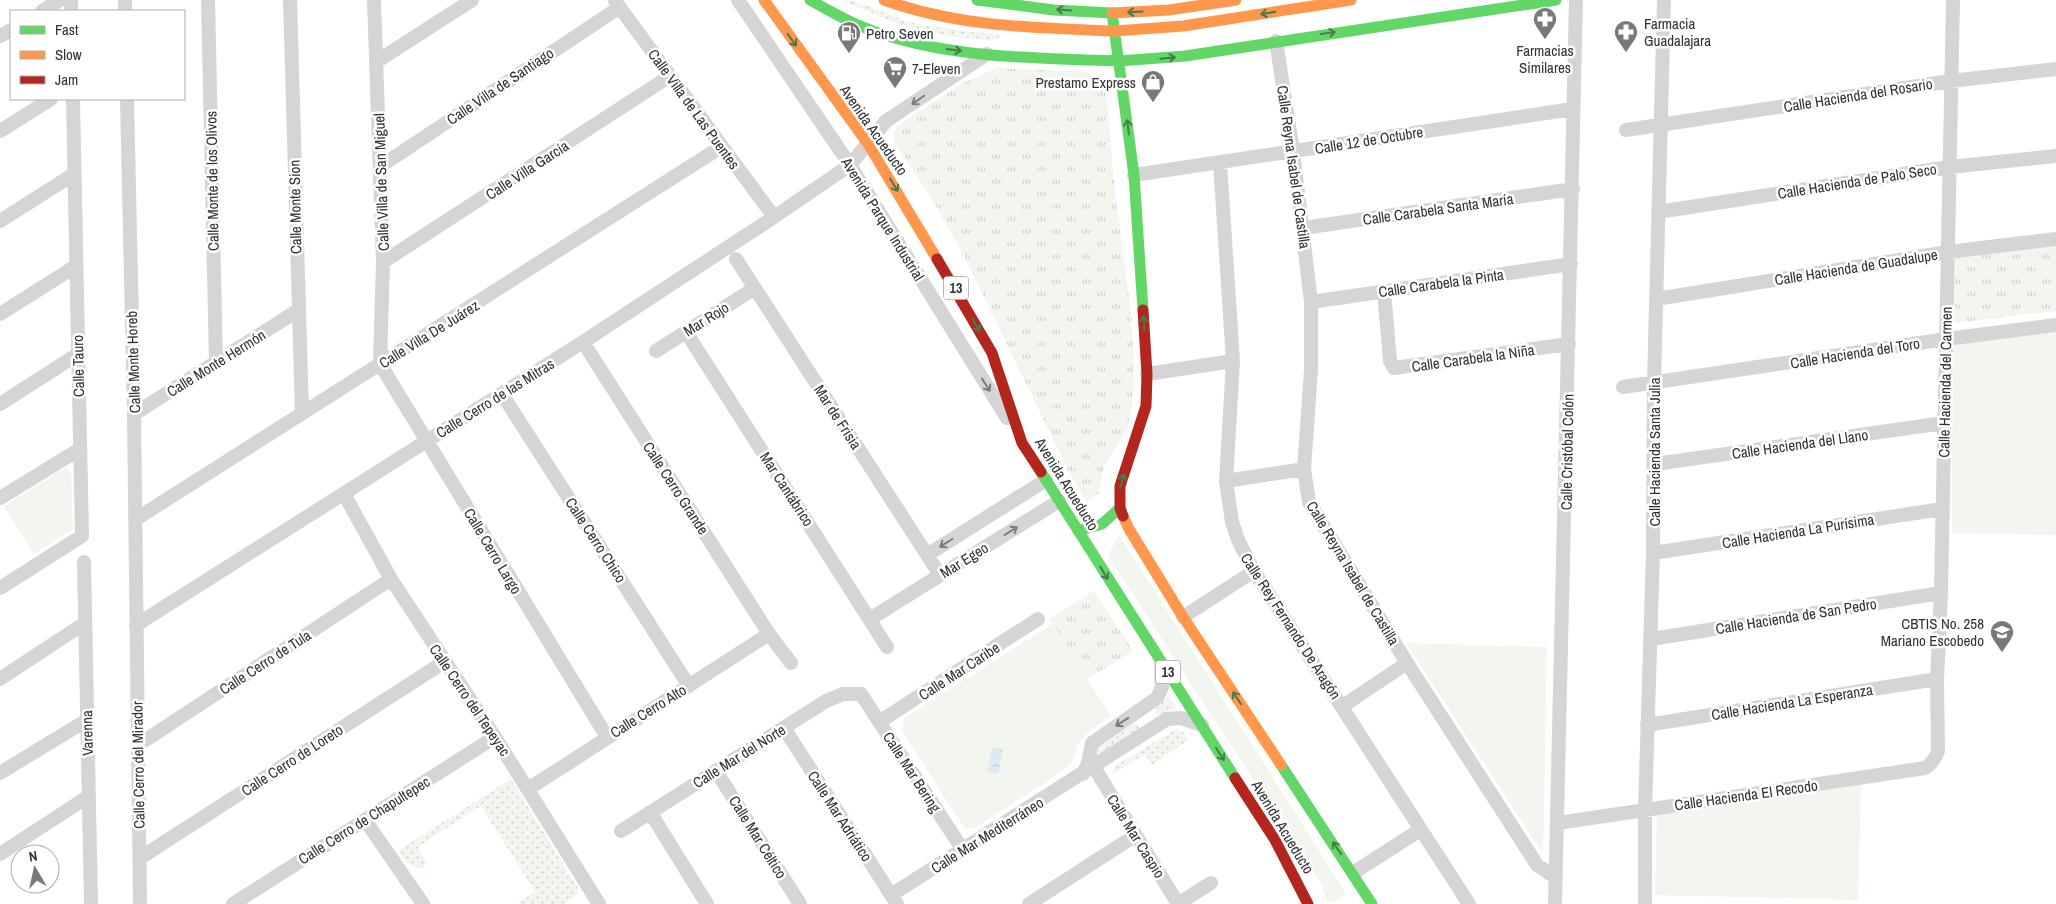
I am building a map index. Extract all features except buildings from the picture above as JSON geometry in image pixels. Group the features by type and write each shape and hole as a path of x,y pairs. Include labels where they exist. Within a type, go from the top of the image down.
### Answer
{"main road":[{"name":"Avenida Acueducto","path":"764,0 868,144 911,213 992,353 1022,443 1276,841 1308,904"},
{"path":"810,0 864,27 904,41 987,54 1119,62 1185,56 1556,0"},
{"path":"884,0 942,18 976,25 1115,31 1183,26 1351,0"},
{"path":"977,0 1046,9 1112,7 1169,10 1236,0"},
{"name":"Avenida Acueducto","path":"1112,7 1134,175 1147,374 1146,406 1120,486 1120,529 1183,617 1370,900"},
{"path":"987,54 1016,36 1061,36 1071,29"},
{"path":"1078,531 1098,527 1113,517 1120,508"},
{"path":"1093,554 1100,539 1120,529"},
{"path":"1356,904 1370,900"}],"street":[{"path":"44,10 60,0"},
{"name":"Calle Monte de los Olivos","path":"208,0 216,362"},
{"name":"Calle Monte Sion","path":"290,0 297,311 302,414"},
{"name":"Calle Villa de San Miguel","path":"374,0 383,262 380,364"},
{"path":"376,62 472,0"},
{"name":"Avenida Parque Industrial","path":"738,0 850,165 1022,443"},
{"name":"Calle Cristóbal Colón","path":"1555,904 1576,0"},
{"name":"Calle Hacienda Santa Julia","path":"1645,904 1645,810 1651,639 1655,464 1654,383 1664,0"},
{"name":"Calle Hacienda del Carmen","path":"1933,762 1938,751 1936,679 1940,593 1953,0"},
{"name":"Calle Villa de Las Puentes","path":"617,3 774,217"},
{"name":"Calle Villa de Santiago","path":"381,166 617,3"},
{"name":"Calle Reyna Isabel de Castilla","path":"1276,41 1293,151 1311,302 1310,370 1304,469 1312,509 1537,865 1556,878"},
{"name":"Calle Cerro de las Mitras","path":"136,625 502,394 774,217 850,165 886,121 987,54"},
{"name":"Calle Hacienda del Rosario","path":"1626,130 1951,81 2056,69"},
{"name":"Calle Villa García","path":"383,262 670,76"},
{"path":"0,131 49,100"},
{"name":"Calle Tauro","path":"0,588 82,536 73,100"},
{"name":"Calle Monte Horeb","path":"127,100 136,519 136,625"},
{"name":"Calle 12 de Octubre","path":"1134,175 1574,109"},
{"name":"Calle Villa De Juárez","path":"136,519 721,147"},
{"name":"Calle Hacienda de Palo Seco","path":"1658,212 1949,167 2056,156"},
{"name":"Calle Rey Fernando De Aragón","path":"1220,163 1233,361 1226,481 1232,522 1238,540 1254,571 1343,706 1420,830 1469,904"},
{"path":"0,222 74,174"},
{"name":"Calle Carabela Santa María","path":"1303,228 1573,189"},
{"name":"Calle Hacienda de Guadalupe","path":"1656,299 1948,252 2056,239"},
{"name":"Mar de Frisia","path":"736,259 940,575"},
{"name":"Calle Carabela la Pinta","path":"1311,302 1571,264"},
{"path":"0,314 76,266"},
{"name":"Mar Rojo","path":"656,351 755,288"},
{"name":"Calle Carabela la Niña","path":"1384,291 1390,361 1394,368 1569,344"},
{"name":"Calle Monte Hermón","path":"134,414 297,311"},
{"name":"Calle Hacienda del Toro","path":"1623,387 1946,339 2056,325"},
{"name":"Mar Cantábrico","path":"686,332 887,647"},
{"name":"Calle Cerro Grande","path":"583,342 769,634 790,663"},
{"path":"0,404 78,354"},
{"path":"1147,374 1233,361"},
{"name":"Calle Cerro Largo","path":"380,364 607,737"},
{"name":"Calle Cerro Chico","path":"502,394 690,686"},
{"name":"Calle Hacienda del Llano","path":"1655,464 1944,423"},
{"path":"0,498 80,449"},
{"path":"1226,481 1304,469"},
{"name":"Mar Egeo","path":"927,555 1046,480"},
{"name":"Calle Cerro del Tepeyac","path":"344,494 392,579 528,789 594,902"},
{"name":"Mar Egeo","path":"870,619 1059,501"},
{"name":"Calle Hacienda La Purísima","path":"1653,553 1942,509"},
{"name":"Varenna","path":"84,562 91,904"},
{"path":"1183,617 1254,571"},
{"name":"Calle Cerro de Tula","path":"138,746 392,579"},
{"name":"Calle Hacienda de San Pedro","path":"1651,639 1940,593"},
{"name":"Calle Mar Caribe","path":"879,722 1038,619"},
{"path":"0,679 85,623"},
{"name":"Calle Cerro del Mirador","path":"136,625 140,904"},
{"name":"Calle Cerro Alto","path":"528,789 769,634"},
{"path":"1088,771 1092,743 1154,701 1160,692 1162,683 1160,660"},
{"name":"Calle Cerro de Loreto","path":"140,858 444,662"},
{"path":"1343,706 1407,662"},
{"name":"Calle Hacienda La Esperanza","path":"1647,725 1936,679"},
{"name":"Calle Mar del Norte","path":"621,831 835,697 843,694 861,694"},
{"name":"Calle Mar Bering","path":"861,694 963,850"},
{"path":"1140,710 1152,729"},
{"name":"Calle Mar Mediterráneo","path":"894,899 963,850 1167,720 1176,717 1202,725"},
{"path":"0,773 87,720"},
{"name":"Calle Mar Adriático","path":"784,728 894,899"},
{"name":"Calle Cerro de Chapultepec","path":"233,904 495,737"},
{"name":"Calle Hacienda El Recodo","path":"1558,823 1925,768 1933,762"},
{"name":"Calle Mar Céltico","path":"716,771 800,904"},
{"name":"Calle Mar Caspio","path":"1088,771 1136,835 1178,904"},
{"path":"0,854 89,796"},
{"path":"650,812 707,904"},
{"path":"365,820 419,902"},
{"path":"1353,873 1420,830"},
{"path":"1029,904 1136,835"},
{"path":"1178,904 1211,883"}],"green space":[{"path":"841,0 869,6 918,24 1004,35 991,41 942,35 893,22"},
{"path":"996,68 1089,72 1103,83 1106,91 1115,193 1131,313 1134,364 1132,406 1127,429 1104,467 1099,493 1087,503 1069,472 965,258 932,199 895,143 894,133 900,124 959,85"},
{"path":"2056,246 2056,311 1953,323 1956,257"},
{"path":"2056,330 2056,535 1952,533 1953,340"},
{"path":"65,468 71,471 73,529 34,554 4,506"},
{"path":"1119,535 1344,890 1343,897 1332,903 1327,901 1321,883 1108,556"},
{"path":"1094,591 1133,651 1087,679 1049,619"},
{"path":"1052,624 1111,716 1087,733 1079,743 1073,760 1060,773 976,827 965,829 902,731 904,718"},
{"path":"1406,643 1547,647 1543,854"},
{"path":"1168,697 1177,709 1156,715 1155,710"},
{"path":"1135,723 1139,725 1139,729 1101,753 1097,752 1098,747"},
{"path":"1176,729 1183,732 1188,740 1152,765 1145,754 1113,774 1115,766"},
{"path":"511,779 578,888 579,894 563,904 517,904 535,892 481,806 418,847 427,863 422,869 406,862 399,850"},
{"path":"1861,783 1858,900 1655,895 1657,814"}],"water":[{"path":"992,748 1003,750 998,774 987,772"}],"traffic: fast":[{"path":"810,0 872,31 940,48 999,56 1119,61"},
{"path":"977,0 1054,10 1112,13 1134,175 1143,310"},
{"path":"1119,61 1185,56 1556,0"},
{"path":"1041,472 1235,778"},
{"path":"1078,531 1102,524 1120,508"},
{"path":"1281,765 1372,904"}],"traffic: slow":[{"path":"764,0 868,144 937,259"},
{"path":"884,0 912,9 969,21 1027,27 1115,31"},
{"path":"1112,13 1169,10 1236,0"},
{"path":"1115,31 1183,26 1351,0"},
{"path":"1123,516 1183,617 1281,765"}],"traffic: jam":[{"path":"937,259 992,353 1022,443 1041,472"},
{"path":"1123,516 1120,508 1120,486 1146,406 1147,374 1143,310"},
{"path":"1235,778 1275,840 1308,904"}],"place":[{"name":"Farmacias Similares","path":"1545,40"},
{"name":"Farmacia Guadalajara","path":"1626,53"},
{"name":"Petro Seven","path":"849,54"},
{"name":"7-Eleven","path":"895,89"},
{"name":"Prestamo Express","path":"1153,103"},
{"name":"CBTIS No. 258 Mariano Escobedo","path":"2002,653"}]}
